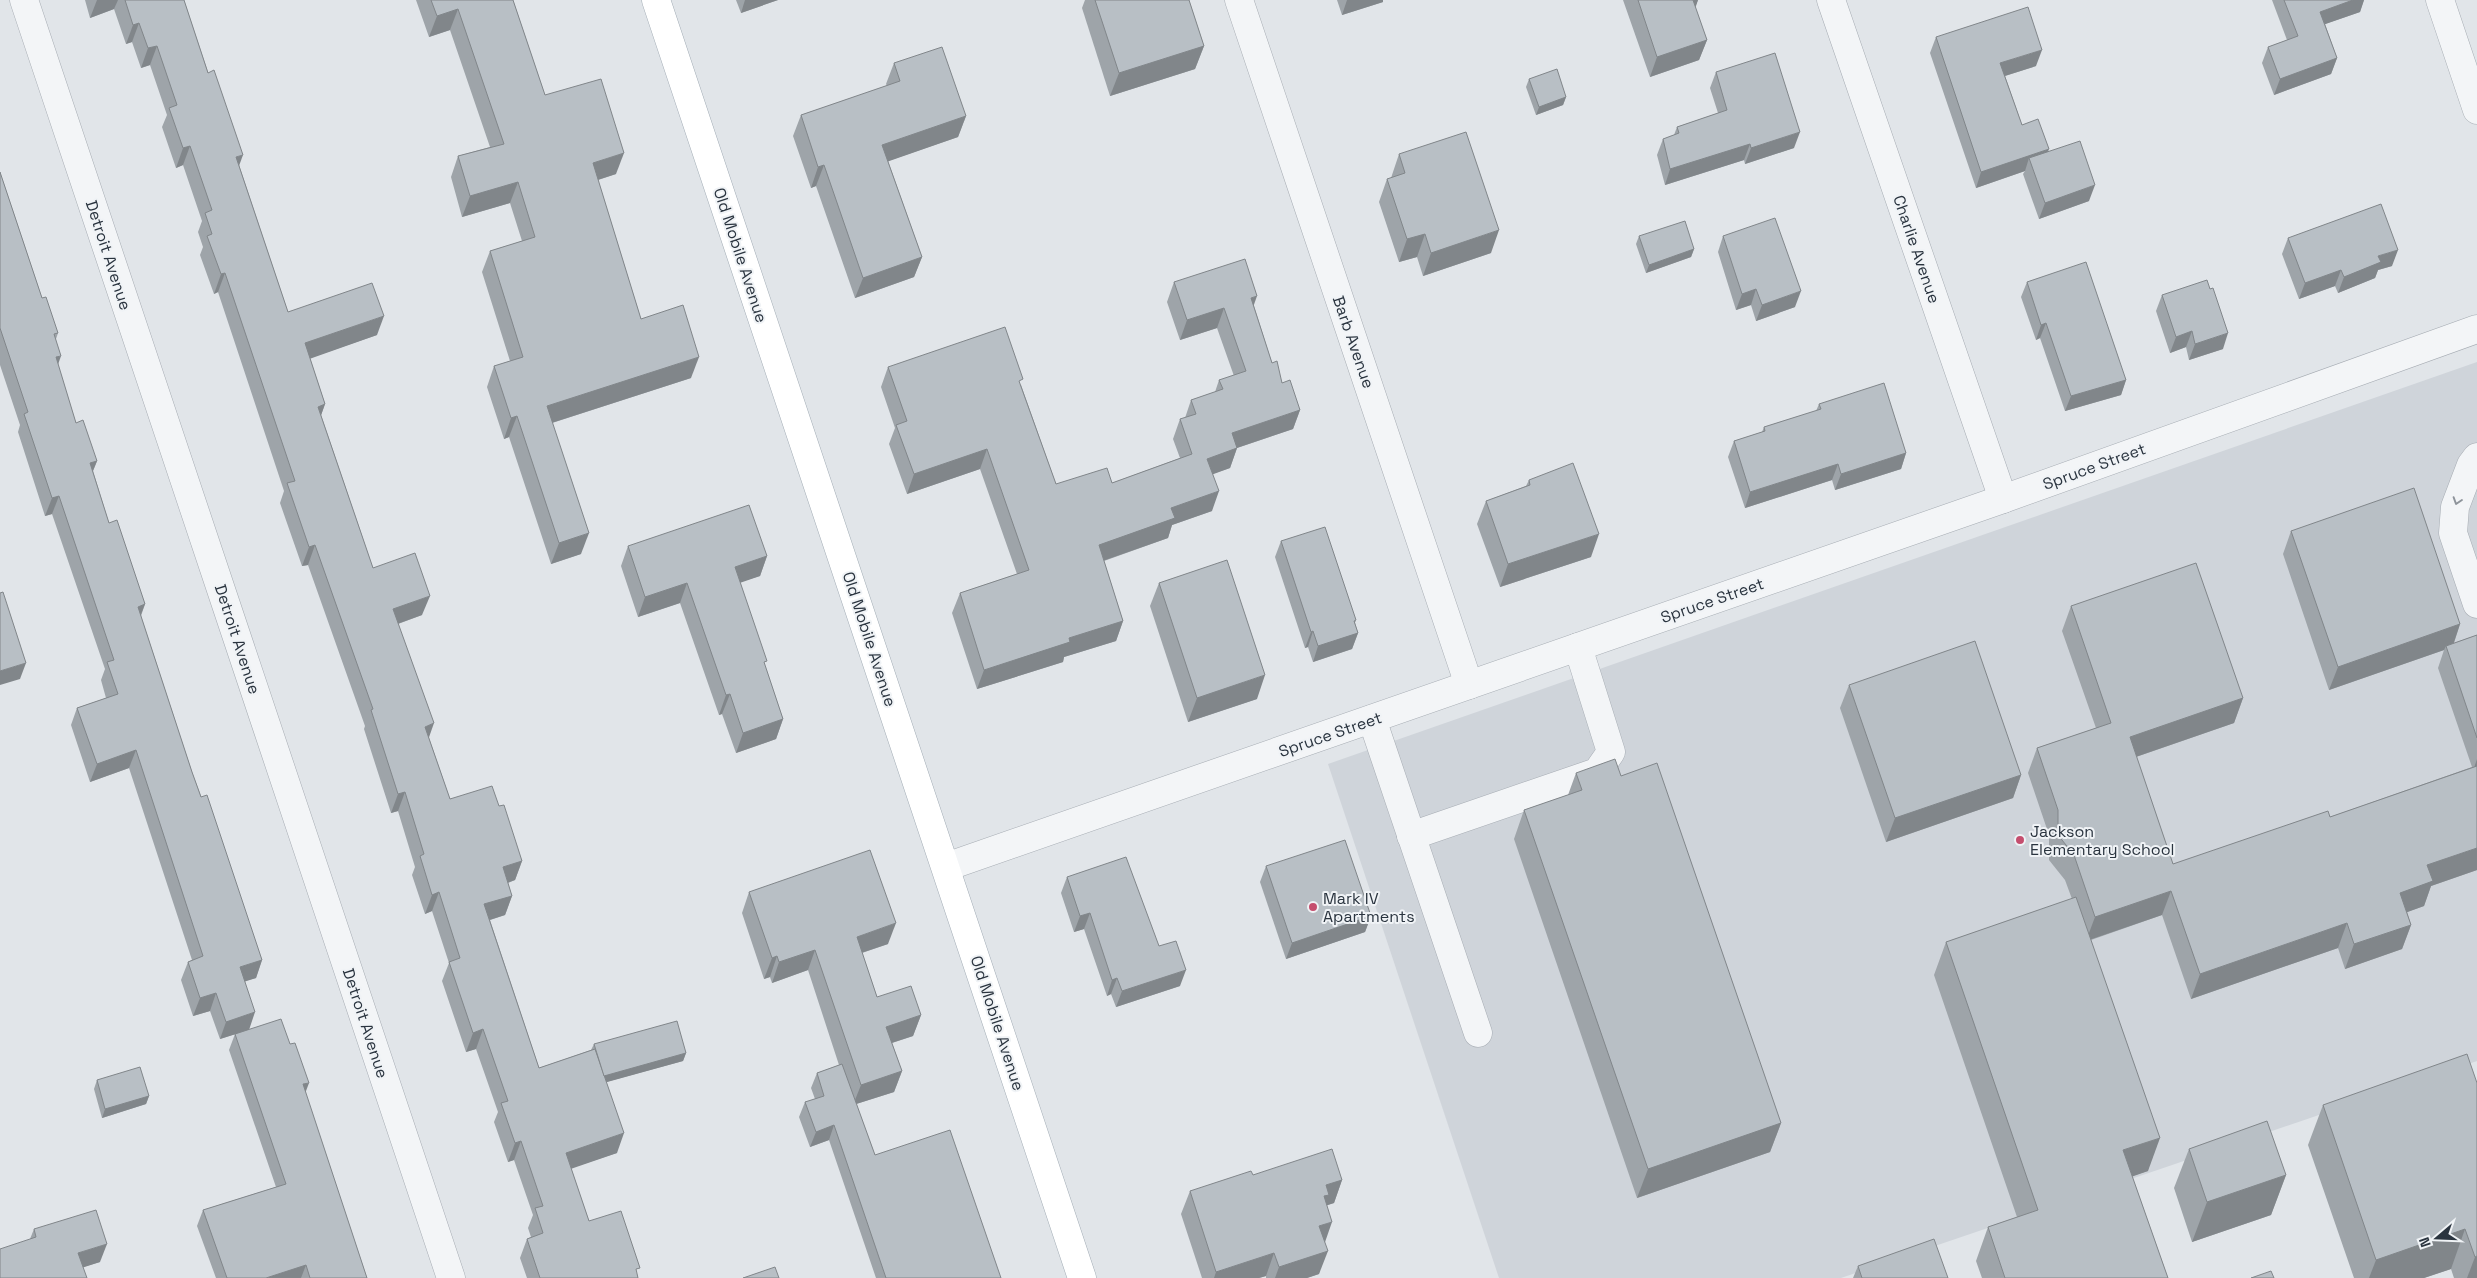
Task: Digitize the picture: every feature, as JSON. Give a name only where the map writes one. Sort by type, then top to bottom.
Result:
[{"type":"main road","name":"Old Mobile Avenue","points":[[656,0],[1082,1278]]},
{"type":"street","name":"Detroit Avenue","points":[[24,0],[451,1278]]},
{"type":"street","name":"Barb Avenue","points":[[1239,0],[1469,685]]},
{"type":"street","name":"Charlie Avenue","points":[[1832,0],[2003,499]]},
{"type":"street","points":[[2440,0],[2477,110]]},
{"type":"street","name":"Spruce Street","points":[[946,867],[2003,499],[2477,329]]},
{"type":"street","points":[[2477,457],[2470,465],[2455,507],[2453,533],[2477,604]]},
{"type":"street","points":[[1411,836],[1597,772],[1611,752],[1578,647]]},
{"type":"street","points":[[1372,719],[1478,1032]]},
{"type":"shaded area","points":[[2477,362],[2477,1061],[1841,1278],[1499,1278],[1328,764]]},
{"type":"building","points":[[125,0],[184,0],[208,73],[214,70],[243,155],[236,157],[288,312],[372,283],[384,316],[305,343],[325,404],[318,407],[373,568],[415,553],[430,596],[393,609],[434,723],[425,727],[450,799],[492,786],[499,806],[504,805],[522,861],[503,867],[512,896],[484,904],[539,1068],[595,1049],[624,1133],[566,1153],[589,1221],[621,1211],[640,1268],[636,1269],[638,1278],[540,1278],[527,1239],[543,1233],[535,1208],[543,1206],[521,1141],[515,1143],[501,1103],[508,1101],[483,1029],[473,1033],[449,962],[460,958],[439,892],[432,895],[420,856],[424,854],[405,792],[398,794],[371,710],[373,709],[315,545],[309,547],[287,483],[295,481],[225,273],[221,274],[207,236],[212,234],[205,213],[212,210],[190,146],[183,148],[169,108],[177,105],[157,46],[148,48],[139,23],[133,25]]},
{"type":"building","points":[[431,0],[513,0],[545,95],[601,79],[624,153],[593,163],[641,319],[683,305],[699,357],[547,406],[589,533],[559,543],[517,416],[511,418],[494,366],[523,357],[490,251],[535,237],[518,182],[470,196],[458,156],[504,144],[458,9],[437,16]]},
{"type":"building","points":[[1095,0],[1189,0],[1204,46],[1119,73]]},
{"type":"building","points":[[1638,0],[1693,0],[1707,40],[1657,57]]},
{"type":"building","points":[[2284,0],[2353,0],[2320,12],[2337,58],[2280,79],[2268,47],[2298,36]]},
{"type":"building","points":[[2028,7],[2042,50],[2000,63],[2022,125],[2038,119],[2049,149],[1981,172],[1936,37]]},
{"type":"building","points":[[942,47],[966,116],[882,145],[922,257],[863,278],[824,165],[818,167],[801,115],[900,81],[894,63]]},
{"type":"building","points":[[1775,53],[1800,132],[1751,148],[1750,144],[1670,169],[1663,139],[1679,133],[1677,127],[1727,110],[1716,72]]},
{"type":"building","points":[[1557,69],[1566,97],[1539,107],[1529,79]]},
{"type":"building","points":[[1466,132],[1499,230],[1431,253],[1425,234],[1407,239],[1387,179],[1405,173],[1399,154]]},
{"type":"building","points":[[2080,141],[2095,185],[2045,203],[2029,158]]},
{"type":"building","points":[[0,172],[42,298],[46,297],[58,333],[54,334],[61,356],[56,357],[76,423],[83,420],[97,461],[90,463],[109,523],[117,520],[145,604],[138,607],[192,772],[201,797],[207,795],[262,960],[240,967],[255,1012],[226,1022],[216,993],[200,998],[188,962],[203,956],[136,750],[97,764],[77,708],[118,694],[107,662],[114,660],[59,496],[52,498],[24,414],[28,412],[0,328]]},
{"type":"building","points":[[2381,204],[2398,250],[2378,256],[2381,262],[2344,277],[2341,270],[2305,283],[2288,238]]},
{"type":"building","points":[[1775,218],[1801,291],[1762,305],[1756,289],[1742,294],[1723,236]]},
{"type":"building","points":[[1685,221],[1694,249],[1649,265],[1639,236]]},
{"type":"building","points":[[1245,259],[1257,296],[1251,298],[1272,363],[1277,361],[1282,383],[1290,380],[1300,410],[1232,433],[1237,448],[1207,459],[1219,491],[1171,508],[1175,518],[1099,545],[1123,621],[1069,638],[1070,642],[984,670],[960,593],[1029,570],[987,449],[914,474],[896,425],[907,421],[888,367],[1005,327],[1023,379],[1019,381],[1056,484],[1107,468],[1112,483],[1192,454],[1180,419],[1196,414],[1191,400],[1223,389],[1219,380],[1246,371],[1224,308],[1187,320],[1174,282]]},
{"type":"building","points":[[2086,262],[2126,380],[2071,396],[2046,323],[2041,325],[2027,282]]},
{"type":"building","points":[[2207,280],[2210,289],[2213,288],[2228,333],[2195,344],[2192,331],[2176,337],[2162,295]]},
{"type":"building","points":[[1884,383],[1906,453],[1841,474],[1838,464],[1750,492],[1734,441],[1765,431],[1764,427],[1821,409],[1819,404]]},
{"type":"building","points":[[1573,463],[1599,534],[1508,564],[1486,501],[1530,485],[1529,480]]},
{"type":"building","points":[[2414,488],[2460,624],[2338,667],[2291,531]]},
{"type":"building","points":[[749,505],[767,556],[735,567],[767,661],[764,662],[783,719],[743,733],[730,694],[726,695],[687,583],[645,597],[628,546]]},
{"type":"building","points":[[1325,527],[1356,620],[1354,621],[1358,633],[1318,646],[1313,631],[1311,632],[1281,541]]},
{"type":"building","points":[[1227,560],[1265,675],[1197,698],[1159,583]]},
{"type":"building","points":[[2196,563],[2243,698],[2130,737],[2173,864],[2328,811],[2330,817],[2477,766],[2477,848],[2427,865],[2433,881],[2400,893],[2411,925],[2354,944],[2347,923],[2200,974],[2171,891],[2095,917],[2074,855],[2058,835],[2058,810],[2037,748],[2111,723],[2071,606]]},
{"type":"building","points":[[3,592],[26,663],[0,671],[0,593]]},
{"type":"building","points":[[2477,635],[2477,738],[2446,646]]},
{"type":"building","points":[[1975,641],[2021,775],[1895,818],[1849,685]]},
{"type":"building","points":[[1615,759],[1621,776],[1657,763],[1781,1123],[1648,1169],[1524,810],[1582,790],[1576,773]]},
{"type":"building","name":"Mark IV Apartments","points":[[1345,840],[1371,916],[1292,943],[1266,866]]},
{"type":"building","points":[[870,850],[896,923],[857,937],[877,997],[911,986],[921,1015],[886,1027],[902,1071],[861,1085],[815,950],[779,962],[777,956],[772,958],[749,892]]},
{"type":"building","points":[[1126,857],[1159,946],[1176,941],[1186,970],[1122,991],[1117,978],[1112,980],[1090,913],[1080,916],[1067,877]]},
{"type":"building","points":[[2076,897],[2160,1138],[2123,1150],[2168,1278],[2005,1278],[1988,1227],[2038,1210],[1946,942]]},
{"type":"building","points":[[281,1019],[290,1044],[295,1043],[309,1083],[303,1084],[367,1278],[310,1278],[306,1265],[266,1278],[227,1278],[203,1210],[286,1184],[235,1034]]},
{"type":"building","points":[[677,1021],[686,1053],[604,1076],[594,1044]]},
{"type":"building","points":[[2467,1054],[2477,1083],[2477,1256],[2475,1257],[2465,1229],[2376,1260],[2323,1105]]},
{"type":"building","points":[[842,1064],[875,1155],[950,1130],[1001,1278],[886,1278],[834,1125],[816,1132],[805,1102],[824,1096],[817,1073]]},
{"type":"building","points":[[140,1067],[149,1096],[105,1109],[97,1080]]},
{"type":"building","points":[[2267,1121],[2286,1175],[2207,1202],[2189,1149]]},
{"type":"building","points":[[1332,1149],[1342,1180],[1326,1185],[1329,1195],[1324,1196],[1332,1222],[1319,1226],[1328,1251],[1279,1267],[1274,1253],[1216,1272],[1190,1191],[1251,1171],[1253,1175]]},
{"type":"building","points":[[96,1210],[107,1244],[78,1253],[87,1278],[0,1278],[0,1249],[36,1237],[34,1229]]},
{"type":"building","points":[[1934,1239],[1948,1278],[1862,1278],[1858,1266]]},
{"type":"building","points":[[775,1267],[779,1278],[743,1278]]},
{"type":"building","points":[[2271,1271],[2274,1278],[2251,1278]]},
{"type":"place","name":"Jackson Elementary School","points":[[2020,840]]},
{"type":"place","name":"Mark IV Apartments","points":[[1313,907]]}]
